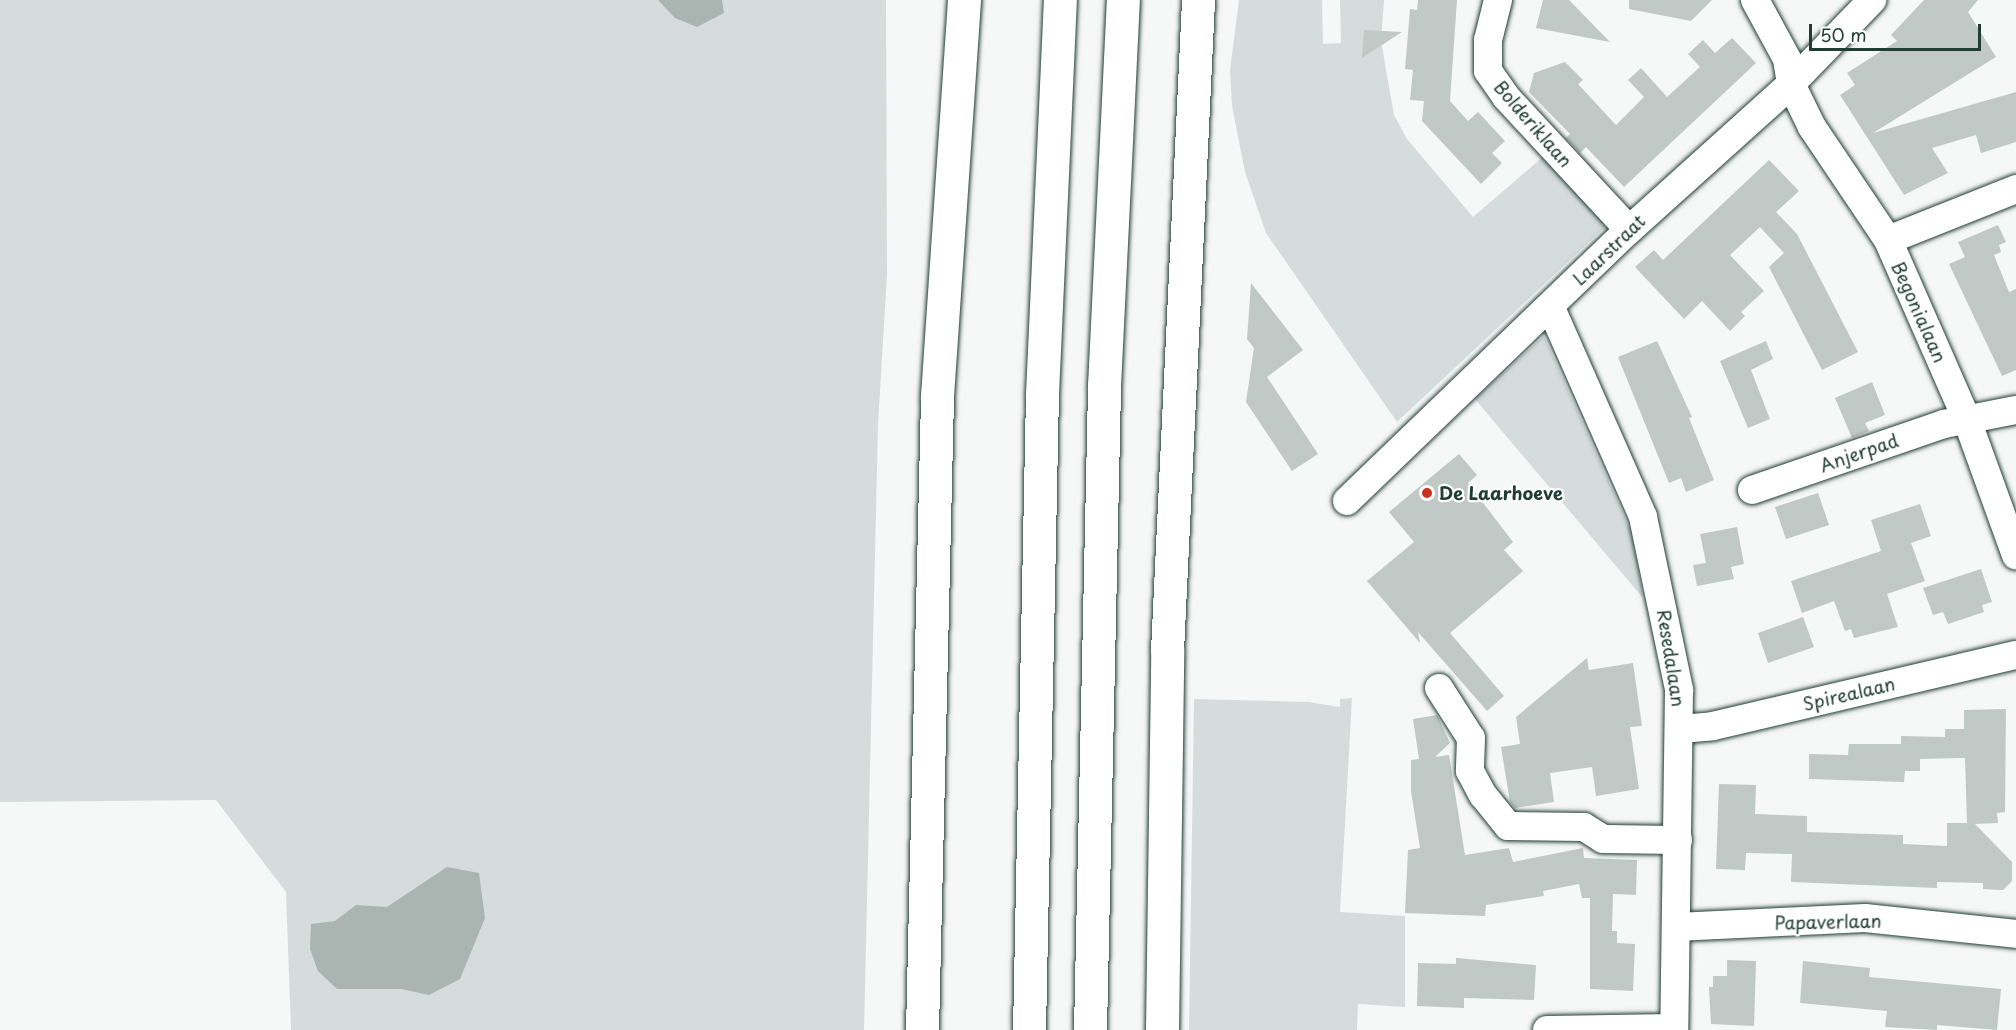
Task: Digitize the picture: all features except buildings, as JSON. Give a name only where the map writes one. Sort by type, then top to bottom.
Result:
[{"type":"highway","points":[[922,1030],[937,396],[964,0]]},
{"type":"highway","points":[[1029,1030],[1042,394],[1060,0]]},
{"type":"highway","points":[[1090,1030],[1104,386],[1123,0]]},
{"type":"highway","points":[[1162,1030],[1167,651],[1198,0]]},
{"type":"street","name":"Bolderiklaan","points":[[1498,0],[1488,40],[1488,71],[1506,97],[1629,230]]},
{"type":"street","name":"Begonialaan","points":[[1755,0],[1787,59],[1791,84],[1812,127],[1888,240],[1967,420],[2016,555]]},
{"type":"street","name":"Laarstraat","points":[[1347,501],[1551,308],[1629,230],[1791,84],[1872,0]]},
{"type":"street","points":[[1888,240],[2016,189]]},
{"type":"street","name":"Resedalaan","points":[[1551,308],[1643,517],[1679,690],[1674,1029]]},
{"type":"street","name":"Anjerpad","points":[[1752,490],[1967,420],[2016,410]]},
{"type":"street","name":"Spirealaan","points":[[1680,729],[1713,726],[2016,655]]},
{"type":"street","points":[[1439,688],[1471,738],[1470,771],[1483,795],[1508,825],[1584,827],[1603,839],[1678,840]]},
{"type":"street","name":"Papaverlaan","points":[[1676,927],[1865,918],[2016,934]]},
{"type":"street","points":[[1547,1030],[1674,1029]]},
{"type":"shaded area","points":[[0,0],[886,0],[887,275],[878,424],[864,1030],[291,1030],[286,892],[216,800],[0,802]]},
{"type":"shaded area","points":[[658,0],[722,0],[724,13],[697,27],[675,18]]},
{"type":"shaded area","points":[[1239,0],[1322,0],[1323,44],[1341,43],[1340,0],[1384,0],[1381,41],[1394,115],[1407,139],[1473,217],[1544,156],[1605,222],[1604,228],[1397,422],[1266,233],[1245,172],[1232,106],[1230,70]]},
{"type":"shaded area","points":[[1544,336],[1632,534],[1643,598],[1475,399]]},
{"type":"shaded area","points":[[1352,698],[1340,912],[1405,916],[1405,1007],[1358,1004],[1357,1030],[1189,1030],[1194,699],[1308,702],[1340,707],[1340,699]]},
{"type":"shaded area","points":[[447,867],[479,873],[485,918],[460,979],[429,995],[401,989],[337,989],[318,971],[310,949],[311,924],[335,921],[356,905],[387,907]]},
{"type":"place","name":"De Laarhoeve","points":[[1427,493]]}]
